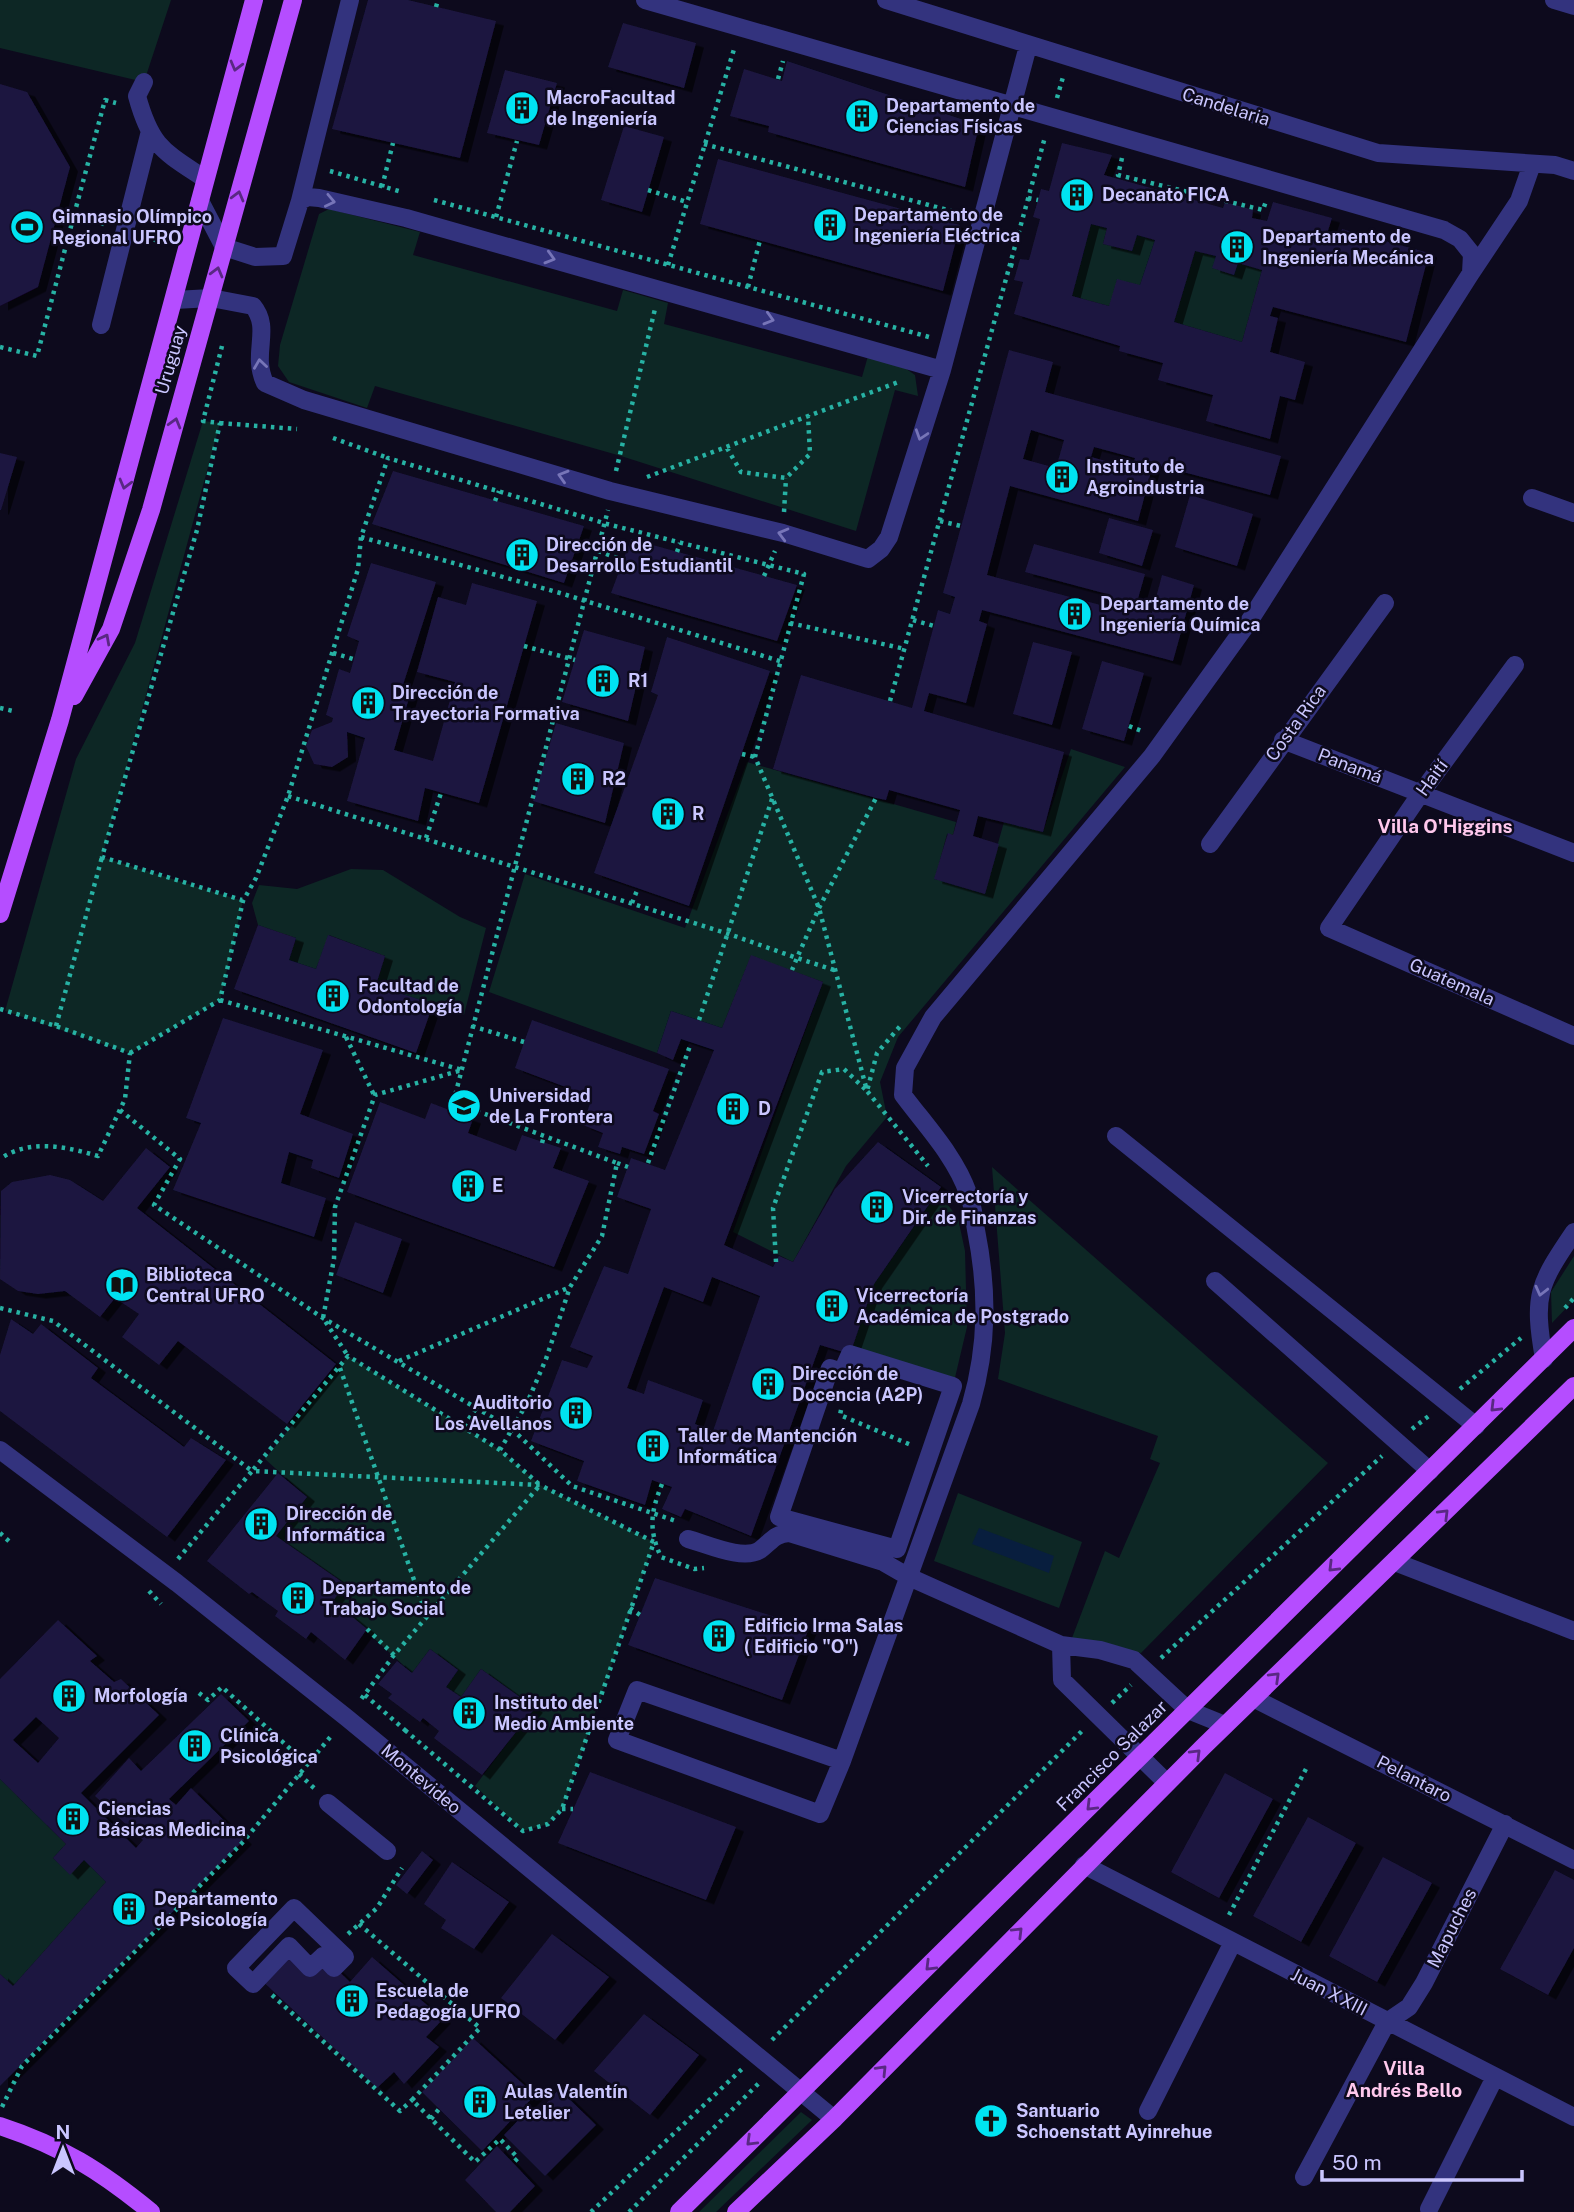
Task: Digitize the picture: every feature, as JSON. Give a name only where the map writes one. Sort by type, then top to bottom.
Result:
[{"type":"main road","name":"Uruguay","points":[[0,914],[60,720],[254,0]]},
{"type":"main road","name":"Uruguay","points":[[60,720],[111,629],[151,510],[293,0]]},
{"type":"main road","name":"Francisco Salazar","points":[[679,2212],[1574,1328]]},
{"type":"main road","points":[[736,2212],[834,2119],[1225,1725],[1574,1386]]},
{"type":"main road","points":[[0,2126],[70,2154],[111,2179],[150,2212]]},
{"type":"street","points":[[200,201],[224,247],[255,257],[283,256],[300,201],[350,0]]},
{"type":"street","points":[[645,0],[1444,230],[1460,239],[1472,254],[1471,273]]},
{"type":"street","name":"Candelaria","points":[[886,0],[1378,153],[1532,164],[1574,171]]},
{"type":"street","points":[[1554,0],[1574,6]]},
{"type":"street","points":[[175,300],[211,298],[253,306],[260,314],[263,324],[257,359],[265,383],[304,400],[611,491],[783,533],[868,559],[881,549],[889,537],[940,378],[1028,46]]},
{"type":"street","points":[[144,82],[137,96],[149,135],[172,157],[205,179]]},
{"type":"street","points":[[101,325],[149,135]]},
{"type":"street","points":[[842,1761],[637,1690],[617,1740],[820,1814],[842,1761],[971,1404],[981,1368],[987,1324],[980,1247],[969,1193],[948,1154],[902,1096],[905,1068],[933,1017],[1152,756],[1234,641],[1520,201],[1532,164]]},
{"type":"street","points":[[300,201],[309,197],[319,198],[406,218],[940,378]]},
{"type":"street","points":[[1532,498],[1574,513]]},
{"type":"street","name":"Costa Rica","points":[[1210,845],[1384,603]]},
{"type":"street","name":"Haití","points":[[1329,928],[1421,793],[1515,665]]},
{"type":"street","name":"Panamá","points":[[1283,740],[1574,853]]},
{"type":"street","name":"Guatemala","points":[[1329,928],[1574,1036]]},
{"type":"street","points":[[1116,1136],[1475,1426]]},
{"type":"street","points":[[1544,1359],[1537,1309],[1539,1294],[1544,1278],[1574,1232]]},
{"type":"street","points":[[1215,1282],[1430,1471]]},
{"type":"street","points":[[850,1354],[953,1386],[931,1453],[897,1549],[779,1517],[830,1368],[842,1373],[850,1354]]},
{"type":"street","name":"Montevideo","points":[[0,1450],[177,1583],[393,1756],[800,2094],[834,2119]]},
{"type":"street","points":[[688,1532],[745,1554],[759,1551],[778,1534],[789,1533],[884,1562],[909,1577],[1061,1645],[1100,1650],[1134,1660],[1188,1710],[1225,1725]]},
{"type":"street","points":[[1395,1562],[1574,1630]]},
{"type":"street","points":[[1061,1645],[1062,1680],[1167,1783]]},
{"type":"street","name":"Pelantaro","points":[[1253,1698],[1441,1801],[1505,1825],[1574,1860]]},
{"type":"street","points":[[328,1803],[387,1852]]},
{"type":"street","name":"Mapuches","points":[[1387,2022],[1409,2007],[1424,1983],[1505,1825]]},
{"type":"street","name":"Juan XXIII","points":[[1084,1865],[1574,2117]]},
{"type":"street","points":[[294,1908],[345,1956],[334,1968],[323,1956],[310,1968],[289,1946],[256,1980],[253,1983],[236,1968],[294,1908]]},
{"type":"street","points":[[1148,2111],[1233,1942]]},
{"type":"street","points":[[1304,2177],[1387,2022]]},
{"type":"street","points":[[1429,2209],[1494,2077]]},
{"type":"path","points":[[436,7],[438,0]]},
{"type":"path","points":[[723,42],[743,48]]},
{"type":"path","points":[[668,265],[735,46]]},
{"type":"path","points":[[772,57],[785,60],[778,79]]},
{"type":"path","points":[[1055,103],[1069,59]]},
{"type":"path","points":[[0,347],[37,356],[105,100],[141,109]]},
{"type":"path","points":[[890,701],[1048,126]]},
{"type":"path","points":[[1046,135],[1059,139]]},
{"type":"path","points":[[496,217],[517,141]]},
{"type":"path","points":[[382,187],[393,143]]},
{"type":"path","points":[[704,144],[966,215],[963,227]]},
{"type":"path","points":[[1110,152],[1123,156],[1118,175],[1263,211],[1269,194]]},
{"type":"path","points":[[309,164],[407,193]]},
{"type":"path","points":[[648,190],[687,202]]},
{"type":"path","points":[[1028,198],[1038,200]]},
{"type":"path","points":[[432,200],[933,339],[936,326]]},
{"type":"path","points":[[74,215],[187,249]]},
{"type":"path","points":[[748,287],[760,240]]},
{"type":"path","points":[[1010,265],[1018,267]]},
{"type":"path","points":[[451,1111],[545,755],[568,657],[607,524],[611,491],[658,298]]},
{"type":"path","points":[[223,341],[203,421],[297,429]]},
{"type":"path","points":[[611,491],[905,380],[940,378]]},
{"type":"path","points":[[783,533],[786,478],[810,454],[808,415]]},
{"type":"path","points":[[55,1026],[197,530],[220,423]]},
{"type":"path","points":[[333,438],[388,458],[607,524],[804,574],[790,623],[783,662],[755,757],[774,796],[819,908],[867,1091]]},
{"type":"path","points":[[727,448],[741,472],[786,478]]},
{"type":"path","points":[[130,1054],[220,1000],[243,901],[256,878],[288,796],[358,569],[361,537],[388,458]]},
{"type":"path","points":[[495,501],[499,491]]},
{"type":"path","points":[[940,521],[961,526]]},
{"type":"path","points":[[361,537],[783,662]]},
{"type":"path","points":[[677,552],[680,543]]},
{"type":"path","points":[[598,551],[623,560]]},
{"type":"path","points":[[764,576],[768,565]]},
{"type":"path","points":[[913,620],[934,626]]},
{"type":"path","points":[[790,623],[905,649]]},
{"type":"path","points":[[524,646],[575,660]]},
{"type":"path","points":[[333,653],[354,659]]},
{"type":"path","points":[[0,708],[13,711]]},
{"type":"path","points":[[1129,726],[1145,732]]},
{"type":"path","points":[[742,754],[755,757]]},
{"type":"path","points":[[426,838],[441,793]]},
{"type":"path","points":[[288,796],[514,865],[834,970]]},
{"type":"path","points":[[699,1020],[774,796]]},
{"type":"path","points":[[792,970],[819,908],[876,798]]},
{"type":"path","points":[[102,857],[243,901]]},
{"type":"path","points":[[632,903],[638,888]]},
{"type":"path","points":[[220,1000],[462,1070]]},
{"type":"path","points":[[0,1009],[130,1054]]},
{"type":"path","points":[[472,1026],[524,1042]]},
{"type":"path","points":[[345,1036],[374,1095],[335,1207],[334,1259],[323,1318],[348,1356],[500,1450],[540,1485],[654,1542]]},
{"type":"path","points":[[648,1163],[691,1043]]},
{"type":"path","points":[[0,1159],[24,1149],[63,1146],[98,1156],[125,1099],[130,1054]]},
{"type":"path","points":[[776,1262],[773,1208],[822,1072],[844,1069],[867,1091],[920,1160],[935,1171]]},
{"type":"path","points":[[374,1095],[462,1070]]},
{"type":"path","points":[[453,1102],[628,1167]]},
{"type":"path","points":[[120,1110],[180,1159],[155,1205],[323,1318],[512,1429],[572,1486],[650,1514],[688,1532]]},
{"type":"path","points":[[542,1143],[544,1136]]},
{"type":"path","points":[[500,1450],[527,1403],[546,1359],[570,1287],[601,1236],[617,1163]]},
{"type":"path","points":[[398,1361],[570,1287]]},
{"type":"path","points":[[0,1308],[53,1321],[252,1471],[379,1480],[540,1485]]},
{"type":"path","points":[[175,1562],[348,1356]]},
{"type":"path","points":[[340,1367],[427,1617]]},
{"type":"path","points":[[843,1404],[840,1415],[931,1453]]},
{"type":"path","points":[[464,1426],[477,1407]]},
{"type":"path","points":[[662,1484],[650,1514],[654,1542],[661,1557],[694,1569],[715,1568]]},
{"type":"path","points":[[358,1704],[394,1655],[540,1485]]},
{"type":"path","points":[[0,1533],[11,1543]]},
{"type":"path","points":[[365,1695],[523,1831],[548,1824],[562,1809],[629,1608],[654,1542]]},
{"type":"path","points":[[629,1608],[640,1615]]},
{"type":"path","points":[[367,1629],[394,1655]]},
{"type":"path","points":[[199,1693],[208,1700],[222,1687],[307,1764]]},
{"type":"path","points":[[393,1756],[406,1731]]},
{"type":"path","points":[[0,2111],[22,2066],[242,1843],[332,1735]]},
{"type":"path","points":[[1226,1920],[1307,1767]]},
{"type":"path","points":[[562,1809],[573,1810]]},
{"type":"path","points":[[334,1946],[377,1908],[404,1864]]},
{"type":"path","points":[[256,1980],[400,2111],[480,2028],[359,1924]]},
{"type":"path","points":[[591,2212],[755,2056]]},
{"type":"path","points":[[629,2212],[772,2070]]},
{"type":"path","points":[[412,2100],[475,2162],[500,2139],[518,2158]]},
{"type":"path","points":[[430,2119],[439,2109]]},
{"type":"path","points":[[513,2163],[522,2153]]},
{"type":"green space","points":[[0,0],[171,0],[144,82],[0,48]]},
{"type":"green space","points":[[329,209],[420,232],[413,255],[617,311],[623,290],[668,303],[664,324],[862,377],[868,356],[905,368],[915,375],[918,396],[895,390],[856,531],[621,456],[375,386],[367,408],[289,382],[278,366],[280,345],[319,214]]},
{"type":"green space","points":[[1091,224],[1107,228],[1103,244],[1131,251],[1137,235],[1155,240],[1140,285],[1109,306],[1072,296]]},
{"type":"green space","points":[[1195,251],[1216,256],[1213,268],[1234,274],[1238,263],[1262,270],[1242,342],[1174,322]]},
{"type":"green space","points":[[203,421],[220,423],[102,857],[243,901],[220,1000],[130,1053],[5,1011],[76,759],[135,643]]},
{"type":"green space","points":[[1071,749],[1125,767],[898,1037],[880,1082],[887,1117],[846,1166],[793,1262],[733,1232],[823,982],[751,956],[722,1028],[671,1011],[657,1053],[489,992],[525,874],[685,928],[747,762],[956,822],[953,835],[947,834],[935,879],[984,893],[1004,822],[1043,832]]},
{"type":"green space","points":[[351,869],[383,870],[460,917],[486,928],[464,1015],[376,985],[385,956],[329,935],[316,969],[289,960],[296,938],[258,925],[252,903],[259,885],[297,889]]},
{"type":"green space","points":[[992,1167],[1328,1463],[1141,1653],[1072,1638],[1105,1551],[1119,1558],[1160,1463],[1150,1459],[1158,1436],[998,1379],[1005,1333]]},
{"type":"green space","points":[[938,1192],[958,1218],[965,1251],[967,1327],[953,1386],[850,1354],[874,1284]]},
{"type":"green space","points":[[1574,1256],[1574,1300],[1552,1323],[1551,1292]]},
{"type":"green space","points":[[348,1356],[500,1450],[540,1485],[654,1542],[562,1809],[548,1824],[523,1831],[475,1786],[534,1708],[481,1669],[461,1697],[446,1687],[458,1670],[430,1649],[412,1673],[333,1601],[344,1583],[276,1536],[307,1497],[265,1459]]},
{"type":"green space","points":[[958,1493],[1082,1542],[1059,1608],[934,1561]]},
{"type":"green space","points":[[0,1779],[66,1844],[53,1858],[70,1874],[84,1860],[106,1882],[13,1986],[0,1974]]},
{"type":"green space","points":[[801,2112],[812,2120],[716,2212],[699,2212]]},
{"type":"water","points":[[979,1528],[1054,1556],[1049,1573],[972,1544]]},
{"type":"building","points":[[368,0],[408,0],[496,21],[460,158],[332,129]]},
{"type":"building","points":[[623,23],[696,43],[684,88],[608,67]]},
{"type":"building","name":"Departamento de Ciencias Físicas","points":[[787,61],[979,125],[965,187],[768,132],[769,126],[730,116],[744,69],[782,81]]},
{"type":"building","name":"MacroFacultad de Ingeniería","points":[[505,70],[557,83],[539,145],[487,133]]},
{"type":"building","name":"Gimnasio Olímpico Regional UFRO","points":[[0,84],[27,92],[70,167],[38,287],[0,306]]},
{"type":"building","points":[[624,126],[664,137],[642,212],[601,200]]},
{"type":"building","points":[[1062,143],[1112,155],[1104,175],[1223,208],[1225,202],[1253,210],[1252,218],[1267,221],[1273,202],[1332,218],[1325,240],[1337,244],[1342,229],[1429,253],[1406,342],[1273,307],[1270,316],[1278,318],[1270,352],[1305,362],[1295,400],[1280,396],[1270,439],[1206,421],[1213,395],[1158,380],[1163,363],[1119,351],[1120,346],[1014,314],[1023,282],[1014,280],[1020,259],[1029,260],[1040,219],[1033,217],[1041,189],[1049,191]],"holes":[[[1091,224],[1107,228],[1103,244],[1132,251],[1137,235],[1155,240],[1140,285],[1117,279],[1109,306],[1072,296]],[[1195,251],[1216,256],[1212,268],[1234,275],[1238,263],[1262,270],[1242,342],[1174,322]]]},
{"type":"building","name":"Departamento de Ingeniería Eléctrica","points":[[718,159],[960,225],[943,291],[700,224]]},
{"type":"building","points":[[1009,350],[1053,362],[1045,392],[1281,456],[1270,495],[1153,464],[1138,521],[1010,486],[987,575],[1108,607],[1111,595],[1025,572],[1034,544],[1145,574],[1135,609],[1152,613],[1162,575],[1194,585],[1173,661],[982,610],[979,621],[987,624],[966,703],[929,693],[924,711],[1064,752],[1043,832],[978,816],[973,836],[999,844],[985,894],[934,879],[948,833],[953,835],[960,810],[889,790],[886,800],[876,798],[773,769],[801,675],[912,708],[938,610],[950,614],[955,597],[943,593]],"holes":[[[1031,430],[1064,440],[1056,468],[1023,459]],[[1094,447],[1135,458],[1132,468],[1091,457]]]},
{"type":"building","points":[[0,453],[17,457],[1,510],[0,510]]},
{"type":"building","name":"Dirección de Desarrollo Estudiantil","points":[[393,471],[584,526],[564,583],[372,524]]},
{"type":"building","points":[[1190,495],[1253,514],[1237,566],[1175,547]]},
{"type":"building","points":[[1109,518],[1153,530],[1142,566],[1099,553]]},
{"type":"building","points":[[631,539],[797,585],[777,641],[611,593]]},
{"type":"building","points":[[371,563],[436,582],[402,688],[411,691],[394,750],[433,761],[455,682],[417,672],[438,597],[466,605],[472,583],[537,601],[479,803],[425,788],[418,821],[347,801],[365,738],[347,732],[348,757],[332,767],[314,764],[306,746],[312,730],[332,722],[333,718],[326,715],[339,669],[350,673],[359,641],[347,636]]},
{"type":"building","name":"R1","points":[[584,630],[645,647],[628,721],[562,702]]},
{"type":"building","name":"R","points":[[667,637],[770,671],[689,906],[594,873],[658,695],[651,692]]},
{"type":"building","points":[[1033,642],[1072,652],[1052,725],[1013,714]]},
{"type":"building","points":[[1102,661],[1144,673],[1124,741],[1082,729]]},
{"type":"building","name":"R2","points":[[556,723],[624,743],[605,823],[533,801]]},
{"type":"building","name":"Facultad de Odontología","points":[[258,925],[296,938],[289,960],[316,969],[328,935],[385,956],[376,985],[433,1004],[416,1053],[234,989]]},
{"type":"building","points":[[751,955],[823,982],[724,1245],[773,1267],[779,1256],[793,1262],[835,1189],[878,1142],[941,1187],[874,1284],[850,1354],[820,1345],[751,1536],[685,1509],[681,1517],[662,1509],[672,1487],[652,1480],[645,1505],[577,1481],[584,1461],[531,1441],[562,1360],[587,1368],[593,1356],[570,1347],[604,1266],[628,1274],[651,1209],[617,1197],[631,1158],[665,1170],[714,1050],[681,1039],[673,1060],[657,1053],[671,1011],[722,1028]],"holes":[[[712,1277],[760,1296],[713,1431],[695,1424],[703,1400],[648,1380],[644,1394],[627,1388],[664,1287],[703,1302]]]},
{"type":"building","points":[[223,1018],[323,1050],[300,1114],[353,1134],[339,1178],[311,1168],[313,1160],[289,1152],[281,1183],[326,1198],[314,1237],[173,1190],[201,1123],[186,1118]]},
{"type":"building","points":[[532,1020],[669,1069],[653,1111],[659,1114],[644,1154],[622,1147],[620,1154],[598,1147],[603,1133],[583,1125],[592,1097],[515,1068]]},
{"type":"building","name":"E","points":[[380,1102],[425,1119],[431,1103],[473,1119],[468,1133],[516,1151],[522,1135],[561,1148],[553,1168],[589,1181],[554,1267],[347,1192]]},
{"type":"building","name":"Biblioteca Central UFRO","points":[[146,1148],[170,1167],[137,1208],[336,1364],[287,1424],[178,1341],[159,1365],[122,1337],[139,1314],[115,1298],[100,1317],[65,1291],[38,1294],[18,1291],[0,1279],[1,1191],[12,1182],[50,1175],[70,1180],[103,1201]]},
{"type":"building","points":[[355,1222],[402,1239],[383,1293],[336,1275]]},
{"type":"building","points":[[11,1319],[33,1334],[41,1324],[98,1368],[91,1378],[184,1447],[191,1438],[226,1460],[167,1537],[0,1411],[0,1355]]},
{"type":"building","name":"Departamento de Trabajo Social","points":[[278,1473],[307,1497],[276,1536],[345,1584],[333,1601],[367,1629],[345,1660],[311,1632],[306,1639],[275,1616],[278,1611],[252,1592],[249,1594],[207,1561]]},
{"type":"building","name":"Edificio Irma Salas ( Edificio \"O\")","points":[[655,1578],[809,1628],[782,1700],[628,1645]]},
{"type":"building","points":[[58,1620],[97,1656],[90,1661],[114,1682],[121,1679],[159,1715],[81,1793],[136,1848],[143,1840],[95,1796],[129,1758],[141,1771],[221,1694],[249,1721],[169,1799],[176,1805],[191,1788],[244,1840],[0,2086],[0,1974],[13,1986],[106,1882],[84,1860],[70,1875],[53,1858],[66,1844],[0,1779],[0,1679]],"holes":[[[36,1717],[59,1738],[38,1763],[13,1740]]]},
{"type":"building","name":"Instituto del Medio Ambiente","points":[[430,1649],[458,1670],[446,1687],[461,1697],[481,1669],[535,1708],[482,1775],[434,1738],[439,1731],[423,1718],[420,1722],[388,1698],[392,1694],[378,1684],[397,1661],[412,1673]]},
{"type":"building","points":[[590,1772],[736,1827],[706,1900],[558,1843]]},
{"type":"building","points":[[1225,1773],[1273,1799],[1219,1898],[1171,1872]]},
{"type":"building","points":[[1308,1817],[1356,1843],[1301,1942],[1253,1916]]},
{"type":"building","points":[[422,1851],[433,1860],[407,1894],[396,1885]]},
{"type":"building","points":[[1383,1857],[1432,1883],[1377,1982],[1329,1956]]},
{"type":"building","points":[[452,1862],[509,1902],[474,1949],[441,1928],[446,1920],[424,1904]]},
{"type":"building","points":[[1555,1870],[1574,1880],[1574,1948],[1548,1995],[1500,1969]]},
{"type":"building","points":[[552,1934],[609,1977],[555,2040],[501,1998]]},
{"type":"building","name":"Escuela de Pedagogía UFRO","points":[[289,1946],[316,1963],[323,1956],[350,1982],[372,1957],[443,2019],[426,2037],[439,2047],[404,2084],[394,2072],[377,2088],[258,1977]]},
{"type":"building","points":[[644,2014],[699,2055],[650,2115],[594,2071]]},
{"type":"building","name":"Aulas Valentín Letelier","points":[[473,2038],[535,2095],[482,2151],[422,2092]]},
{"type":"building","points":[[559,2089],[596,2125],[545,2176],[504,2135],[527,2111],[534,2117]]},
{"type":"building","points":[[497,2146],[535,2186],[510,2212],[496,2212],[465,2180]]},
{"type":"place","name":"MacroFacultad de Ingeniería","points":[[522,108]]},
{"type":"place","name":"Departamento de Ciencias Físicas","points":[[862,116]]},
{"type":"place","name":"Decanato FICA","points":[[1077,195]]},
{"type":"place","name":"Departamento de Ingeniería Eléctrica","points":[[830,225]]},
{"type":"place","name":"Gimnasio Olímpico Regional UFRO","points":[[27,227]]},
{"type":"place","name":"Departamento de Ingeniería Mecánica","points":[[1237,247]]},
{"type":"place","name":"Instituto de Agroindustria","points":[[1062,477]]},
{"type":"place","name":"Dirección de Desarrollo Estudiantil","points":[[522,555]]},
{"type":"place","name":"Departamento de Ingeniería Química","points":[[1075,614]]},
{"type":"place","name":"R1","points":[[603,681]]},
{"type":"place","name":"Dirección de Trayectoria Formativa","points":[[368,703]]},
{"type":"place","name":"R2","points":[[578,779]]},
{"type":"place","name":"R","points":[[668,814]]},
{"type":"place","name":"Facultad de Odontología","points":[[333,996]]},
{"type":"place","name":"Universidad de La Frontera","points":[[464,1106]]},
{"type":"place","name":"D","points":[[733,1109]]},
{"type":"place","name":"E","points":[[468,1186]]},
{"type":"place","name":"Vicerrectoría y Dir. de Finanzas","points":[[877,1207]]},
{"type":"place","name":"Biblioteca Central UFRO","points":[[122,1285]]},
{"type":"place","name":"Vicerrectoría Académica de Postgrado","points":[[832,1306]]},
{"type":"place","name":"Dirección de Docencia (A2P)","points":[[768,1384]]},
{"type":"place","name":"Auditorio Los Avellanos","points":[[576,1413]]},
{"type":"place","name":"Taller de Mantención Informática","points":[[653,1446]]},
{"type":"place","name":"Dirección de Informática","points":[[261,1524]]},
{"type":"place","name":"Departamento de Trabajo Social","points":[[298,1598]]},
{"type":"place","name":"Edificio Irma Salas ( Edificio \"O\")","points":[[719,1636]]},
{"type":"place","name":"Morfología","points":[[69,1696]]},
{"type":"place","name":"Instituto del Medio Ambiente","points":[[469,1713]]},
{"type":"place","name":"Clínica Psicológica","points":[[195,1746]]},
{"type":"place","name":"Ciencias Básicas Medicina","points":[[73,1819]]},
{"type":"place","name":"Departamento de Psicología","points":[[129,1909]]},
{"type":"place","name":"Escuela de Pedagogía UFRO","points":[[352,2001]]},
{"type":"place","name":"Aulas Valentín Letelier","points":[[480,2102]]},
{"type":"place","name":"Santuario Schoenstatt Ayinrehue","points":[[991,2121]]},
{"type":"district","name":"Villa O'Higgins","points":[[1445,826]]},
{"type":"district","name":"Villa Andrés Bello","points":[[1404,2079]]}]
